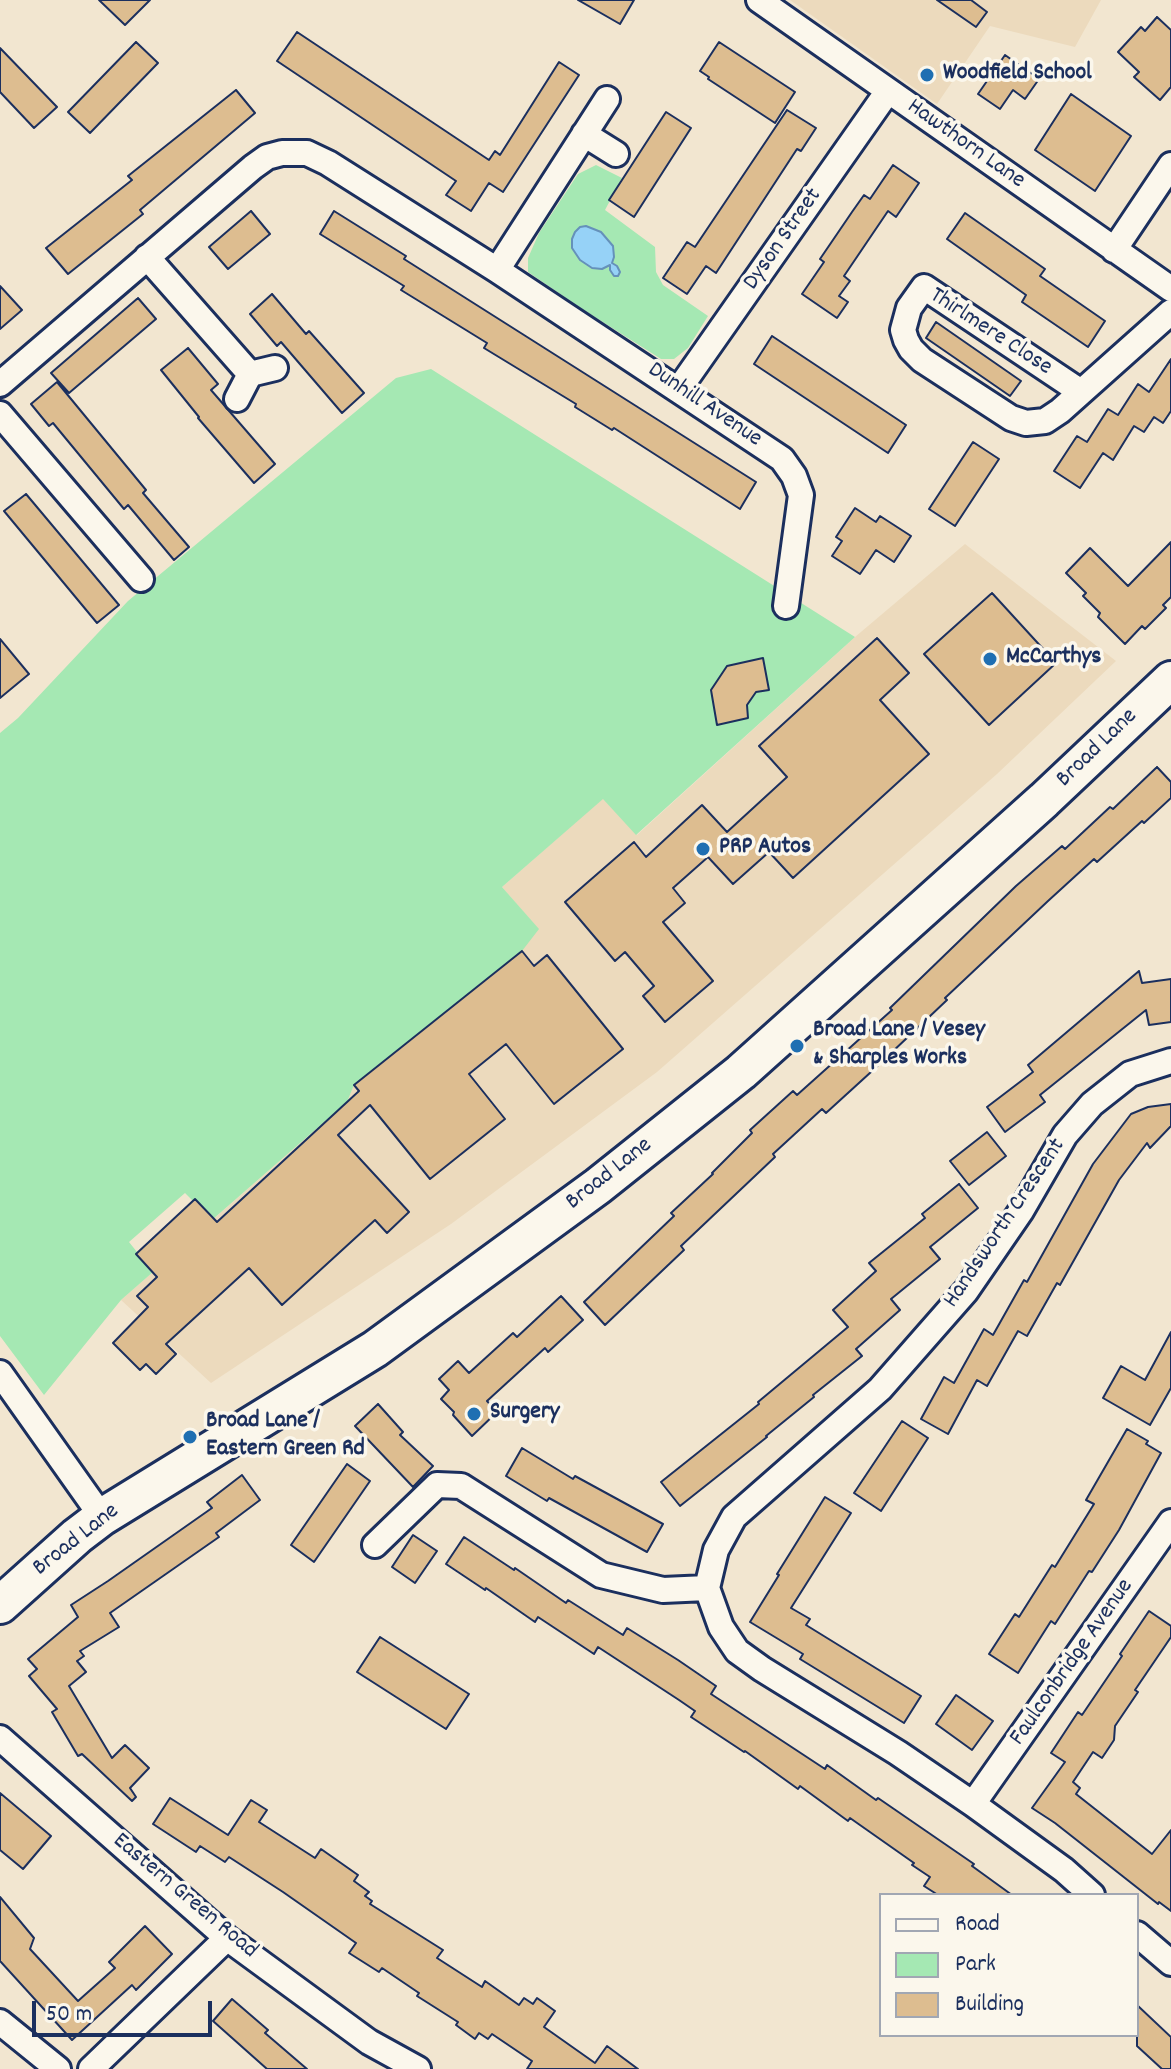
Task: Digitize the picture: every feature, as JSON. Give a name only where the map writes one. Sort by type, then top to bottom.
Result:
[{"type":"street","name":"Hawthorn Lane","points":[[759,0],[1171,289]]},
{"type":"street","name":"Dyson Street","points":[[679,389],[888,91]]},
{"type":"street","points":[[497,270],[607,99]]},
{"type":"street","points":[[584,134],[616,154]]},
{"type":"street","name":"Dunhill Avenue","points":[[0,384],[253,167],[267,157],[307,153],[328,163],[497,270],[782,459],[794,476],[801,495],[786,606]]},
{"type":"street","points":[[1114,250],[1171,165]]},
{"type":"street","points":[[147,257],[250,374]]},
{"type":"street","name":"Thirlmere Close","points":[[1081,392],[924,287],[909,308],[903,330],[911,349],[922,360],[1011,418],[1026,423],[1045,421],[1060,411],[1171,312]]},
{"type":"street","points":[[237,399],[250,374],[275,368]]},
{"type":"street","points":[[0,414],[141,579]]},
{"type":"street","name":"Broad Lane","points":[[0,1605],[65,1545],[102,1517],[375,1349],[598,1186],[741,1072],[1044,800],[1171,680]]},
{"type":"street","name":"Handsworth Crescent","points":[[707,1588],[716,1550],[734,1517],[880,1389],[966,1291],[1021,1211],[1074,1124],[1092,1104],[1130,1074],[1171,1061]]},
{"type":"street","points":[[0,1373],[102,1517]]},
{"type":"street","points":[[375,1545],[437,1485],[461,1486],[601,1575],[663,1590],[707,1588],[721,1627],[737,1651],[973,1804],[1064,1870],[1090,1893]]},
{"type":"street","name":"Faulconbridge Avenue","points":[[973,1804],[1171,1522]]},
{"type":"street","name":"Eastern Green Road","points":[[0,1738],[227,1938],[369,2042],[418,2069]]},
{"type":"street","points":[[1139,1936],[1171,1963]]},
{"type":"street","points":[[91,2069],[227,1938]]},
{"type":"street","points":[[0,2022],[58,2069]]},
{"type":"shaded area","name":"Woodfield School","points":[[790,0],[1101,0],[1075,47],[990,26],[937,104]]},
{"type":"shaded area","points":[[965,544],[1116,661],[997,774],[657,1072],[451,1224],[211,1383],[121,1300],[347,1102],[354,1085],[538,929],[502,887],[603,798],[637,835],[855,637]]},
{"type":"green space","points":[[596,165],[622,178],[605,210],[655,247],[656,272],[663,285],[708,316],[688,348],[674,359],[661,359],[528,272],[528,258],[539,233],[578,174]]},
{"type":"green space","points":[[431,369],[855,637],[636,835],[603,799],[502,887],[539,929],[522,951],[354,1085],[347,1102],[212,1220],[185,1193],[129,1242],[153,1272],[121,1300],[44,1395],[0,1336],[0,733],[18,718],[128,601],[396,378]]},
{"type":"water","points":[[586,226],[601,232],[613,246],[612,263],[620,272],[618,276],[614,276],[610,265],[602,269],[592,268],[580,260],[572,248],[575,232]]},
{"type":"building","points":[[99,0],[150,0],[125,25]]},
{"type":"building","points":[[578,0],[634,0],[620,24]]},
{"type":"building","points":[[937,0],[971,0],[987,12],[976,27]]},
{"type":"building","points":[[1157,17],[1171,30],[1171,87],[1160,100],[1134,77],[1139,72],[1118,52],[1141,27],[1145,31]]},
{"type":"building","points":[[297,32],[489,160],[495,151],[500,155],[559,62],[579,75],[503,192],[489,183],[471,211],[446,195],[456,181],[277,61]]},
{"type":"building","points":[[136,42],[158,63],[90,133],[68,112]]},
{"type":"building","points":[[719,42],[795,92],[775,123],[700,71]]},
{"type":"building","points":[[0,48],[57,107],[34,128],[0,92]]},
{"type":"building","points":[[1005,55],[1039,79],[1025,99],[1013,90],[1000,109],[978,94]]},
{"type":"building","points":[[236,90],[255,113],[140,210],[143,214],[68,274],[46,248],[132,180],[128,176]]},
{"type":"building","points":[[1071,94],[1131,136],[1095,191],[1035,150]]},
{"type":"building","points":[[787,110],[816,128],[801,151],[797,149],[716,273],[706,266],[687,294],[663,278],[687,242],[695,247]]},
{"type":"building","points":[[666,112],[691,128],[634,217],[609,200]]},
{"type":"building","points":[[893,165],[919,183],[896,217],[888,211],[844,276],[850,281],[839,296],[848,302],[837,318],[802,294],[824,262],[820,259],[852,212],[864,195],[870,199]]},
{"type":"building","points":[[251,211],[270,234],[228,269],[209,247]]},
{"type":"building","points":[[334,211],[406,256],[404,259],[756,482],[740,509],[484,348],[487,343],[401,290],[404,286],[320,234]]},
{"type":"building","points":[[965,213],[1045,269],[1040,276],[1105,321],[1088,347],[1022,302],[1026,295],[947,239]]},
{"type":"building","points":[[0,286],[22,310],[0,329]]},
{"type":"building","points":[[272,294],[364,393],[342,413],[281,342],[277,346],[250,314]]},
{"type":"building","points":[[138,298],[156,319],[69,393],[51,373]]},
{"type":"building","points":[[936,322],[1021,381],[1010,396],[926,338]]},
{"type":"building","points":[[772,336],[906,425],[888,453],[754,364]]},
{"type":"building","points":[[188,348],[218,384],[211,390],[275,464],[254,483],[161,370]]},
{"type":"building","points":[[1171,359],[1171,411],[1163,423],[1154,417],[1144,432],[1134,426],[1113,460],[1103,453],[1080,488],[1054,471],[1077,436],[1087,442],[1108,409],[1118,415],[1138,384],[1149,392]]},
{"type":"building","points":[[57,382],[189,547],[174,560],[128,505],[124,509],[53,423],[49,426],[31,404]]},
{"type":"building","points":[[973,442],[999,459],[955,526],[929,509]]},
{"type":"building","points":[[26,494],[119,605],[97,623],[4,511]]},
{"type":"building","points":[[855,508],[876,522],[880,516],[911,536],[894,562],[876,550],[860,574],[832,556],[842,541],[836,537]]},
{"type":"building","points":[[1171,542],[1171,597],[1163,605],[1166,608],[1125,644],[1098,617],[1100,613],[1083,596],[1086,593],[1066,573],[1090,548],[1128,586]]},
{"type":"building","name":"McCarthys","points":[[992,593],[1056,663],[989,725],[924,654]]},
{"type":"building","points":[[877,638],[909,673],[880,700],[929,754],[793,878],[769,852],[733,884],[708,857],[673,888],[685,903],[663,922],[713,981],[665,1022],[643,996],[654,986],[625,952],[615,961],[565,902],[634,842],[646,857],[702,805],[727,832],[787,777],[759,746]]},
{"type":"building","points":[[0,639],[29,674],[0,698]]},
{"type":"building","points":[[763,658],[769,690],[756,692],[747,705],[748,718],[717,725],[711,690],[727,666]]},
{"type":"building","points":[[1157,767],[1171,782],[1171,798],[1097,862],[1094,859],[871,1072],[826,1113],[822,1109],[773,1154],[775,1157],[681,1246],[684,1250],[605,1325],[584,1302],[674,1216],[671,1213],[713,1174],[752,1133],[750,1130],[793,1091],[797,1095],[892,1010],[890,1008],[1016,886],[1062,846],[1065,849],[1110,807],[1113,809]]},
{"type":"building","points":[[522,951],[534,966],[547,955],[623,1049],[554,1104],[506,1044],[469,1074],[505,1119],[430,1179],[370,1105],[338,1135],[409,1212],[387,1233],[375,1220],[282,1305],[249,1268],[166,1344],[176,1354],[156,1374],[146,1364],[140,1370],[113,1343],[148,1307],[137,1296],[157,1277],[136,1254],[195,1199],[217,1222],[359,1091],[354,1085]]},
{"type":"building","points":[[1139,971],[1142,983],[1171,979],[1171,1022],[1149,1025],[1146,1010],[1040,1095],[1045,1102],[1005,1132],[987,1107],[1033,1072],[1028,1065]]},
{"type":"building","points":[[1171,1104],[1171,1126],[1150,1148],[1147,1143],[1119,1180],[1060,1285],[1057,1283],[1027,1336],[1018,1331],[987,1386],[977,1380],[948,1434],[921,1419],[944,1377],[954,1383],[984,1329],[993,1335],[1024,1280],[1027,1282],[1093,1164],[1131,1114],[1148,1107]]},
{"type":"building","points":[[987,1132],[1006,1156],[969,1185],[950,1161]]},
{"type":"building","points":[[959,1184],[978,1208],[930,1247],[940,1259],[891,1299],[900,1310],[856,1349],[862,1356],[680,1506],[661,1482],[759,1404],[848,1327],[833,1310],[876,1271],[869,1263],[925,1218],[922,1214]]},
{"type":"building","points":[[561,1296],[583,1320],[548,1352],[545,1348],[487,1401],[497,1412],[472,1436],[441,1399],[449,1390],[439,1379],[458,1361],[469,1373],[513,1333],[517,1337]]},
{"type":"building","points":[[1171,1332],[1171,1388],[1150,1425],[1103,1398],[1121,1366],[1145,1380]]},
{"type":"building","points":[[378,1404],[403,1432],[400,1435],[433,1466],[413,1487],[355,1426]]},
{"type":"building","points":[[902,1421],[928,1438],[881,1511],[854,1493]]},
{"type":"building","points":[[1127,1429],[1161,1453],[1092,1572],[1089,1571],[1055,1624],[1051,1621],[1018,1673],[989,1654],[1015,1614],[1019,1617],[1052,1565],[1055,1567],[1094,1504],[1086,1500]]},
{"type":"building","points":[[522,1448],[573,1479],[575,1476],[663,1524],[647,1552],[549,1498],[547,1501],[506,1476]]},
{"type":"building","points":[[347,1464],[370,1481],[314,1562],[291,1545]]},
{"type":"building","points":[[242,1475],[260,1500],[216,1533],[219,1537],[110,1613],[119,1627],[80,1651],[84,1656],[77,1661],[86,1672],[69,1686],[112,1758],[125,1745],[149,1768],[130,1788],[136,1797],[132,1801],[82,1754],[78,1756],[52,1712],[57,1709],[29,1676],[37,1669],[28,1659],[78,1617],[71,1605],[212,1508],[207,1502]]},
{"type":"building","points":[[825,1497],[851,1513],[791,1608],[810,1619],[806,1625],[921,1696],[904,1723],[800,1659],[803,1654],[750,1622]]},
{"type":"building","points":[[413,1535],[437,1551],[415,1583],[392,1567]]},
{"type":"building","points":[[464,1537],[566,1603],[568,1600],[623,1635],[627,1628],[716,1686],[711,1694],[825,1769],[827,1765],[876,1800],[878,1798],[974,1864],[972,1866],[1009,1893],[935,1893],[924,1886],[930,1877],[912,1865],[914,1863],[850,1818],[848,1821],[800,1786],[798,1789],[691,1717],[695,1711],[679,1700],[598,1647],[594,1654],[538,1617],[535,1622],[446,1564]]},
{"type":"building","points":[[1149,1611],[1171,1626],[1171,1637],[1135,1690],[1138,1692],[1115,1726],[1114,1740],[1102,1758],[1093,1752],[1073,1782],[1080,1788],[1076,1794],[1152,1854],[1171,1830],[1171,1911],[1032,1808],[1065,1762],[1051,1753],[1078,1712],[1082,1715]]},
{"type":"building","points":[[380,1637],[469,1694],[446,1729],[357,1672]]},
{"type":"building","points":[[956,1695],[993,1721],[972,1750],[936,1724]]},
{"type":"building","points":[[0,1793],[51,1836],[23,1869],[0,1850]]},
{"type":"building","points":[[170,1798],[228,1835],[251,1800],[267,1810],[259,1822],[315,1858],[321,1849],[358,1875],[354,1881],[369,1892],[365,1896],[372,1901],[370,1904],[443,1950],[437,1958],[482,1987],[485,1981],[519,2005],[524,1998],[533,2004],[537,1998],[555,2011],[544,2027],[595,2063],[607,2046],[638,2069],[527,2069],[532,2061],[492,2034],[488,2039],[479,2033],[475,2039],[456,2025],[458,2022],[417,1996],[419,1993],[382,1968],[379,1972],[349,1953],[356,1943],[283,1892],[229,1857],[225,1862],[200,1846],[196,1852],[153,1824]]},
{"type":"building","points":[[0,1897],[34,1938],[30,1949],[78,2001],[115,1968],[109,1962],[145,1926],[172,1954],[136,1990],[132,1985],[72,2040],[0,1961]]},
{"type":"building","points":[[232,1999],[307,2069],[267,2069],[213,2021]]},
{"type":"building","points":[[1139,2007],[1171,2037],[1171,2069],[1162,2069],[1137,2046]]},
{"type":"place","name":"Woodfield School","points":[[927,75]]},
{"type":"place","name":"McCarthys","points":[[990,659]]},
{"type":"place","name":"PRP Autos","points":[[703,849]]},
{"type":"place","name":"Broad Lane / Vesey & Sharples Works","points":[[797,1046]]},
{"type":"place","name":"Surgery","points":[[474,1414]]},
{"type":"place","name":"Broad Lane / Eastern Green Rd","points":[[190,1437]]}]
